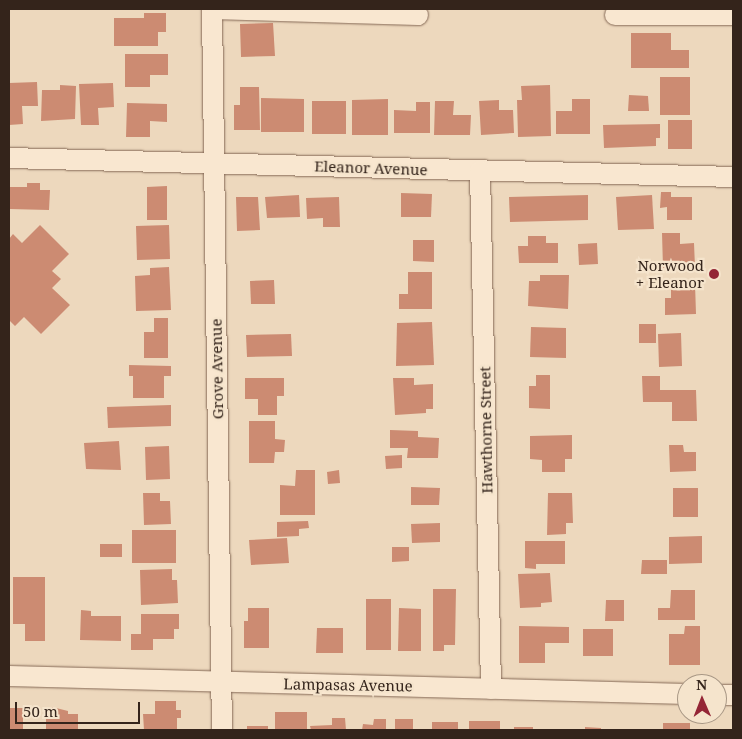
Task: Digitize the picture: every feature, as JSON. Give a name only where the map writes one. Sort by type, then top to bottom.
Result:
[{"type":"street","points":[[212,9],[418,15]]},
{"type":"street","name":"Grove Avenue","points":[[212,9],[222,730]]},
{"type":"street","points":[[615,16],[733,15]]},
{"type":"street","name":"Eleanor Avenue","points":[[9,158],[733,177]]},
{"type":"street","name":"Hawthorne Street","points":[[480,171],[491,689]]},
{"type":"street","name":"Lampasas Avenue","points":[[9,676],[677,694]]},
{"type":"building","points":[[144,13],[166,13],[166,32],[158,32],[158,46],[114,46],[114,18],[144,18]]},
{"type":"building","points":[[273,23],[275,56],[241,57],[240,24]]},
{"type":"building","points":[[631,33],[671,33],[671,50],[689,50],[689,68],[631,68]]},
{"type":"building","points":[[125,54],[168,54],[168,75],[150,75],[150,87],[125,87]]},
{"type":"building","points":[[660,77],[690,77],[690,115],[660,115]]},
{"type":"building","points":[[37,82],[38,106],[22,106],[23,124],[9,125],[9,83]]},
{"type":"building","points":[[113,83],[114,107],[98,108],[99,125],[81,125],[79,84]]},
{"type":"building","points":[[60,85],[76,86],[75,119],[41,121],[42,90],[60,90]]},
{"type":"building","points":[[550,85],[551,136],[518,137],[517,100],[522,100],[521,86]]},
{"type":"building","points":[[240,87],[259,87],[260,130],[234,130],[234,105],[240,105]]},
{"type":"building","points":[[629,95],[648,96],[649,111],[628,111]]},
{"type":"building","points":[[261,98],[304,99],[304,132],[261,132]]},
{"type":"building","points":[[388,99],[388,135],[352,135],[352,100]]},
{"type":"building","points":[[572,99],[590,99],[590,134],[556,134],[556,111],[572,111]]},
{"type":"building","points":[[499,100],[499,110],[513,110],[514,133],[481,135],[479,101]]},
{"type":"building","points":[[312,101],[346,101],[346,134],[312,134]]},
{"type":"building","points":[[435,101],[454,101],[453,115],[471,115],[470,135],[434,135]]},
{"type":"building","points":[[416,102],[430,102],[430,133],[394,133],[394,110],[416,111]]},
{"type":"building","points":[[127,103],[167,104],[167,122],[150,121],[150,137],[126,137]]},
{"type":"building","points":[[668,120],[692,120],[692,149],[668,149]]},
{"type":"building","points":[[660,124],[660,138],[656,138],[656,146],[604,148],[603,125]]},
{"type":"building","points":[[27,183],[40,183],[40,190],[50,190],[49,210],[9,209],[9,187],[27,187]]},
{"type":"building","points":[[167,186],[167,220],[147,220],[147,187]]},
{"type":"building","points":[[661,192],[671,192],[671,197],[692,197],[692,220],[667,220],[667,207],[660,208]]},
{"type":"building","points":[[401,193],[432,194],[431,217],[401,217]]},
{"type":"building","points":[[299,195],[300,217],[267,218],[265,197]]},
{"type":"building","points":[[588,195],[588,220],[510,222],[509,197]]},
{"type":"building","points":[[652,195],[654,229],[618,230],[616,197]]},
{"type":"building","points":[[236,197],[258,197],[260,230],[237,231]]},
{"type":"building","points":[[339,197],[340,227],[323,227],[323,218],[307,219],[306,198]]},
{"type":"building","points":[[40,225],[69,254],[52,271],[61,279],[52,288],[70,305],[41,334],[24,317],[15,326],[9,320],[9,239],[13,234],[22,243]]},
{"type":"building","points":[[169,225],[170,259],[137,260],[136,226]]},
{"type":"building","points":[[662,233],[680,233],[680,244],[694,243],[695,267],[663,268]]},
{"type":"building","points":[[528,236],[546,236],[546,243],[558,243],[558,263],[519,263],[518,246],[528,246]]},
{"type":"building","points":[[413,240],[434,240],[434,262],[413,261]]},
{"type":"building","points":[[597,243],[598,264],[579,265],[578,244]]},
{"type":"building","points":[[169,267],[171,310],[136,311],[135,276],[150,275],[150,268]]},
{"type":"building","points":[[408,272],[432,272],[432,309],[399,309],[399,294],[408,294]]},
{"type":"building","points":[[540,275],[569,275],[568,309],[528,306],[529,281],[540,281]]},
{"type":"building","points":[[274,280],[275,304],[251,304],[250,281]]},
{"type":"building","points":[[695,283],[696,314],[665,315],[665,298],[671,298],[671,284]]},
{"type":"building","points":[[154,318],[168,318],[168,358],[144,358],[144,332],[154,332]]},
{"type":"building","points":[[432,322],[434,365],[396,366],[397,323]]},
{"type":"building","points":[[639,324],[656,324],[656,343],[639,343]]},
{"type":"building","points":[[531,327],[566,328],[566,358],[530,357]]},
{"type":"building","points":[[681,333],[682,366],[659,367],[658,334]]},
{"type":"building","points":[[291,334],[292,356],[247,357],[246,335]]},
{"type":"building","points":[[129,365],[171,366],[171,376],[164,376],[164,398],[133,398],[133,376],[129,376]]},
{"type":"building","points":[[536,375],[550,375],[550,409],[529,408],[529,386],[536,386]]},
{"type":"building","points":[[642,376],[660,376],[660,390],[696,390],[697,421],[672,421],[672,402],[643,402]]},
{"type":"building","points":[[245,378],[284,378],[284,396],[277,396],[277,415],[258,415],[258,399],[245,399]]},
{"type":"building","points":[[393,378],[414,378],[414,385],[433,384],[433,409],[426,409],[426,413],[395,415]]},
{"type":"building","points":[[171,405],[171,426],[108,428],[107,407]]},
{"type":"building","points":[[249,421],[275,421],[275,439],[285,440],[284,452],[275,452],[274,463],[249,463]]},
{"type":"building","points":[[390,430],[418,431],[418,437],[439,438],[438,458],[407,458],[408,448],[390,448]]},
{"type":"building","points":[[572,435],[572,459],[565,459],[565,472],[542,472],[542,460],[530,459],[530,436]]},
{"type":"building","points":[[119,441],[121,470],[86,469],[84,443]]},
{"type":"building","points":[[669,445],[683,445],[684,452],[696,452],[696,471],[670,472]]},
{"type":"building","points":[[169,446],[170,479],[146,480],[145,447]]},
{"type":"building","points":[[402,455],[402,468],[386,469],[385,456]]},
{"type":"building","points":[[296,470],[315,470],[315,515],[280,515],[280,485],[295,486]]},
{"type":"building","points":[[339,470],[340,483],[328,484],[327,472]]},
{"type":"building","points":[[411,487],[440,488],[439,505],[411,505]]},
{"type":"building","points":[[673,488],[698,488],[698,517],[673,517]]},
{"type":"building","points":[[143,493],[160,493],[160,501],[170,501],[171,524],[144,525]]},
{"type":"building","points":[[548,493],[572,493],[573,523],[566,523],[566,534],[547,535]]},
{"type":"building","points":[[308,521],[309,528],[299,529],[299,536],[277,537],[277,522]]},
{"type":"building","points":[[440,523],[440,542],[412,543],[411,524]]},
{"type":"building","points":[[132,530],[176,530],[176,563],[132,563]]},
{"type":"building","points":[[702,536],[702,563],[669,564],[669,537]]},
{"type":"building","points":[[287,538],[289,563],[251,565],[249,540]]},
{"type":"building","points":[[525,541],[565,541],[565,564],[536,564],[536,569],[525,568]]},
{"type":"building","points":[[100,544],[122,544],[122,557],[100,557]]},
{"type":"building","points":[[392,547],[409,547],[409,561],[392,562]]},
{"type":"building","points":[[642,560],[667,560],[667,574],[641,574]]},
{"type":"building","points":[[172,569],[172,580],[177,580],[178,603],[141,605],[140,570]]},
{"type":"building","points":[[550,573],[552,602],[541,603],[541,607],[520,608],[518,574]]},
{"type":"building","points":[[13,577],[45,577],[45,641],[25,641],[25,624],[13,624]]},
{"type":"building","points":[[433,589],[456,589],[455,645],[444,645],[444,651],[433,651]]},
{"type":"building","points":[[671,590],[695,590],[695,620],[658,620],[658,608],[670,608]]},
{"type":"building","points":[[366,599],[391,599],[391,650],[366,650]]},
{"type":"building","points":[[606,600],[624,600],[624,621],[605,621]]},
{"type":"building","points":[[248,608],[269,608],[269,648],[244,648],[244,621],[248,621]]},
{"type":"building","points":[[399,608],[421,609],[421,651],[398,651]]},
{"type":"building","points":[[81,610],[91,611],[91,616],[121,616],[121,641],[80,640]]},
{"type":"building","points":[[141,614],[179,614],[179,629],[174,629],[174,639],[153,639],[153,650],[131,650],[131,634],[141,634]]},
{"type":"building","points":[[519,626],[569,627],[569,643],[545,643],[545,663],[519,663]]},
{"type":"building","points":[[685,626],[700,626],[700,665],[669,665],[669,634],[684,634]]},
{"type":"building","points":[[317,628],[343,628],[343,653],[316,653]]},
{"type":"building","points":[[583,629],[613,629],[613,656],[583,656]]},
{"type":"building","points":[[155,701],[176,701],[176,710],[181,710],[181,718],[177,718],[177,730],[144,730],[143,714],[155,714]]},
{"type":"building","points":[[52,707],[68,711],[68,714],[78,714],[78,730],[46,730],[46,711],[52,710]]},
{"type":"building","points":[[9,708],[23,708],[23,730],[9,730]]},
{"type":"building","points":[[275,712],[307,712],[307,730],[275,730]]},
{"type":"building","points":[[332,718],[345,718],[346,730],[311,730],[310,726],[332,725]]},
{"type":"building","points":[[374,719],[386,719],[386,730],[362,730],[363,724],[373,725]]},
{"type":"building","points":[[395,719],[413,719],[413,730],[395,730]]},
{"type":"building","points":[[469,721],[500,721],[500,730],[469,730]]},
{"type":"building","points":[[432,722],[458,722],[458,730],[432,730]]},
{"type":"building","points":[[663,723],[690,724],[690,730],[663,730]]},
{"type":"building","points":[[247,726],[268,726],[268,730],[247,730]]},
{"type":"building","points":[[514,727],[533,727],[533,730],[514,730]]},
{"type":"building","points":[[585,727],[601,728],[601,730],[585,730]]},
{"type":"place","name":"Norwood + Eleanor","points":[[714,274]]}]
